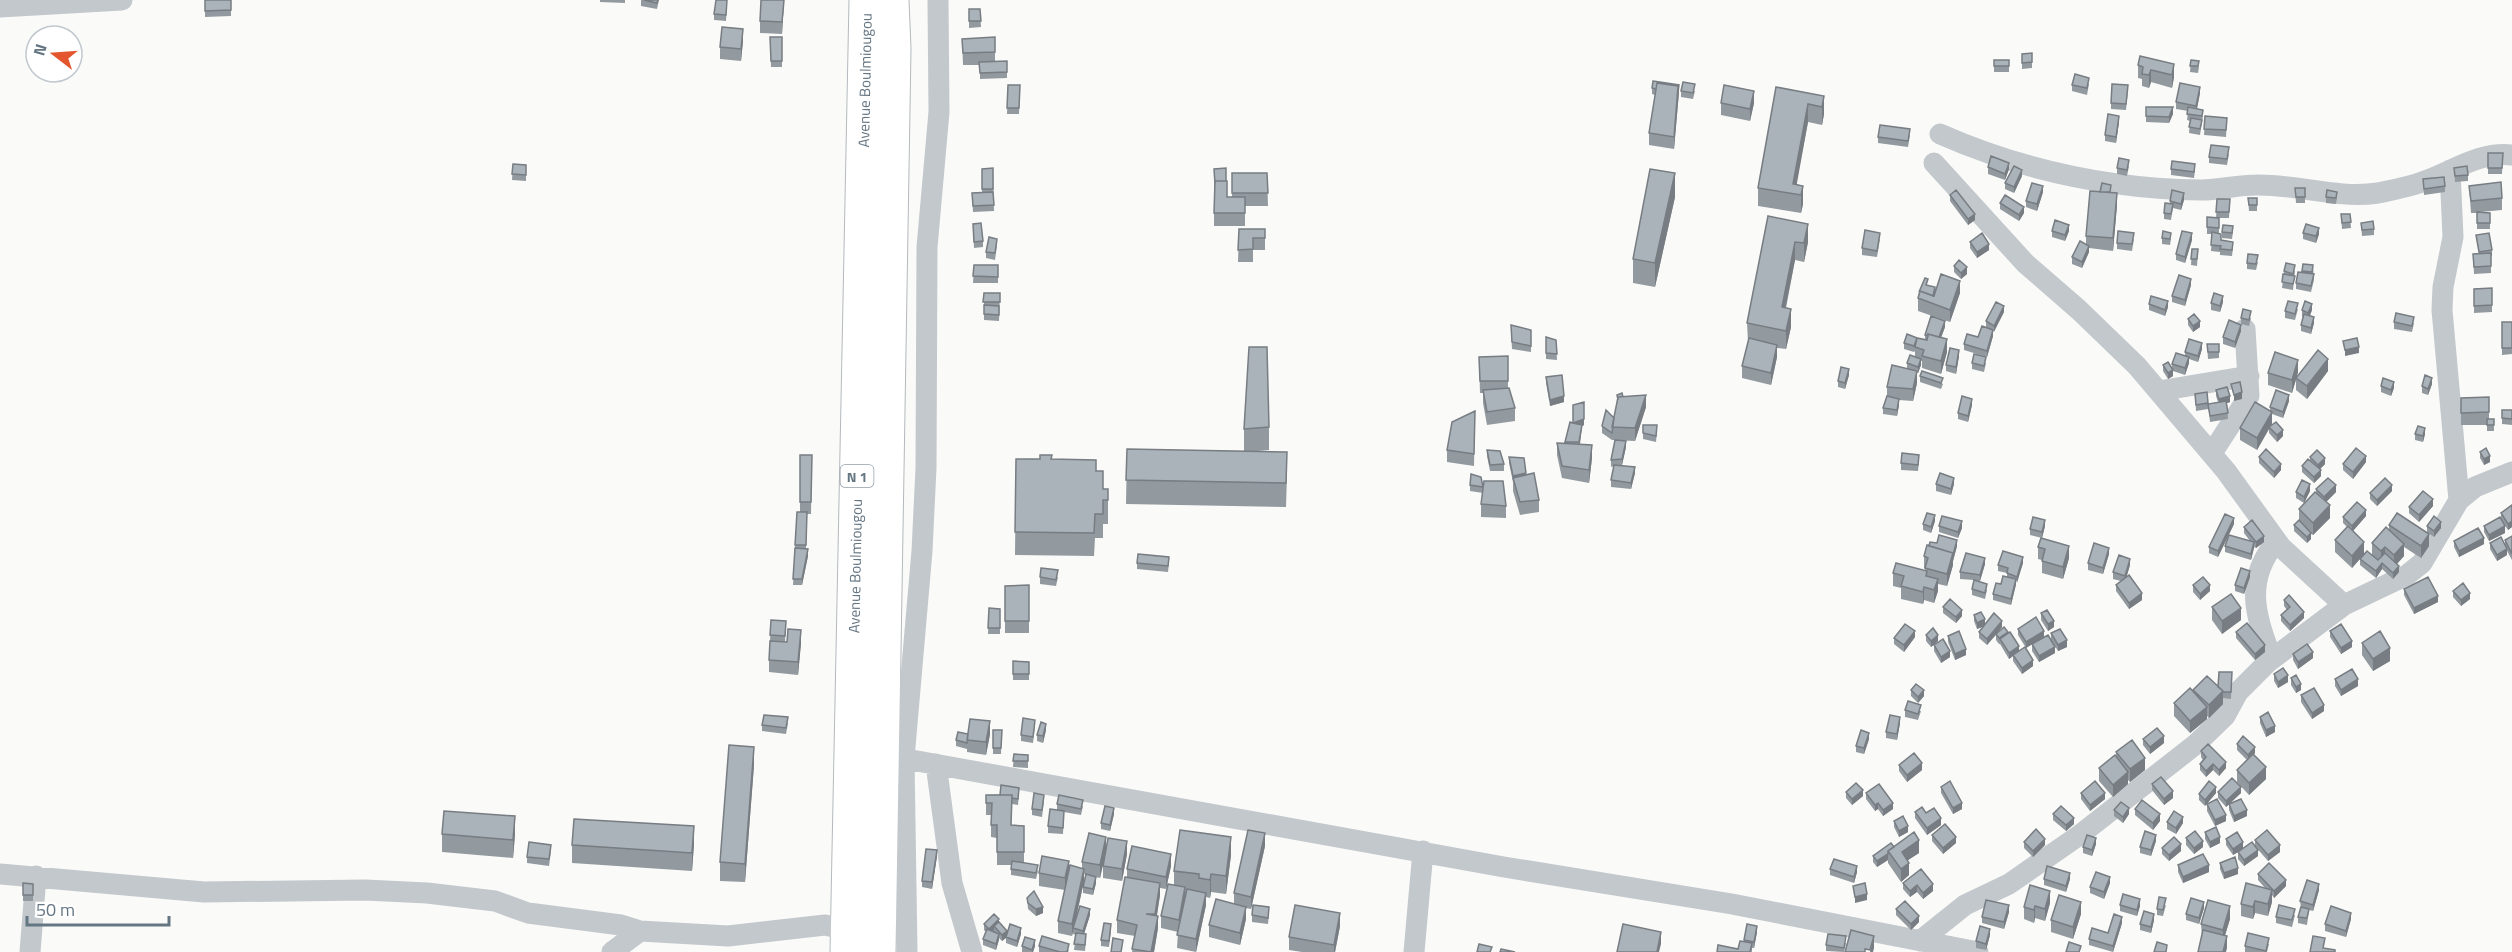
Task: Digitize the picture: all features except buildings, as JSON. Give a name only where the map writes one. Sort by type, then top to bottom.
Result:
[{"type":"highway","name":"Avenue Boulmiougou","points":[[847,941],[866,0]]},
{"type":"highway","name":"Avenue Boulmiougou","points":[[879,952],[894,757],[894,49],[892,0]]},
{"type":"street","points":[[0,7],[122,0]]},
{"type":"street","points":[[907,952],[894,757],[922,551],[926,468],[927,248],[939,112],[938,0]]},
{"type":"street","points":[[1940,134],[1978,151],[2108,184],[2217,190],[2255,184],[2350,195],[2378,193],[2422,182],[2491,154],[2512,155]]},
{"type":"street","points":[[1934,163],[2009,247],[2079,309],[2159,391],[2212,453],[2276,542],[2344,605]]},
{"type":"street","points":[[2450,170],[2452,237],[2443,286],[2442,310],[2459,500]]},
{"type":"street","points":[[2212,453],[2249,396],[2245,329]]},
{"type":"street","points":[[2159,391],[2249,376]]},
{"type":"street","points":[[1920,941],[1965,905],[2009,884],[2081,834],[2196,744],[2225,716],[2238,692],[2272,659],[2344,605],[2407,575],[2422,563],[2459,500],[2475,487],[2512,472]]},
{"type":"street","points":[[2272,659],[2257,623],[2254,584],[2268,551],[2276,542]]},
{"type":"street","points":[[894,757],[1504,867],[1743,907],[1920,941],[1941,949],[1978,952]]},
{"type":"street","points":[[936,764],[952,883],[972,952]]},
{"type":"street","points":[[1414,952],[1424,851]]},
{"type":"street","points":[[0,874],[204,892],[365,890],[428,893],[495,901],[528,913],[621,926],[640,931],[728,936],[825,925],[847,941]]},
{"type":"street","points":[[30,952],[36,876]]},
{"type":"street","points":[[612,952],[640,931]]}]
